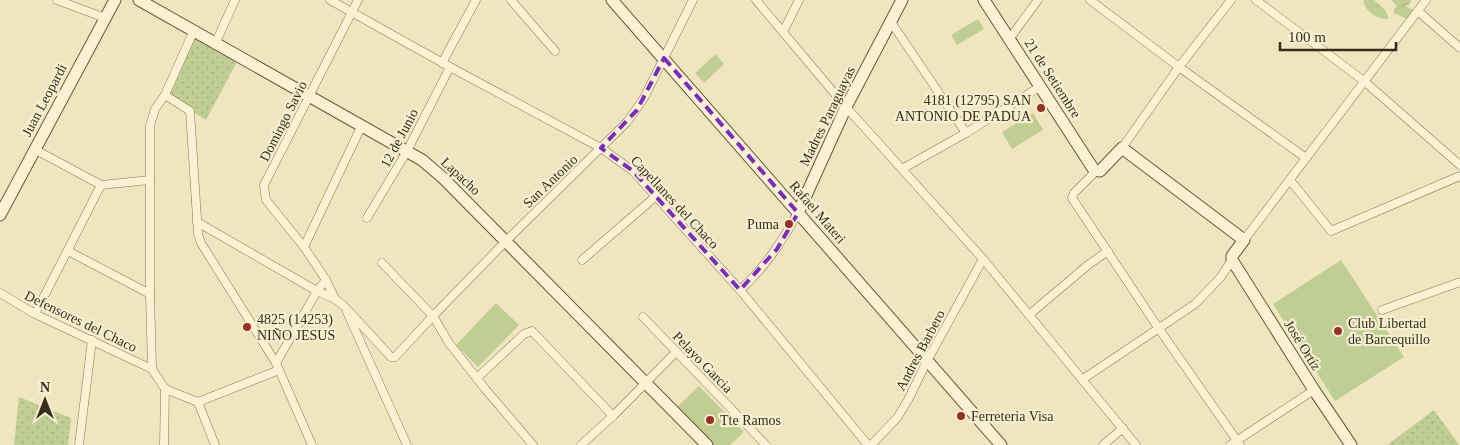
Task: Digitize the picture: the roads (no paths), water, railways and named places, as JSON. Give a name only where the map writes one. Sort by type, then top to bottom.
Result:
[{"type":"street","points":[[57,0],[105,18]]},
{"type":"street","name":"Juan Leopardi","points":[[0,215],[115,0]]},
{"type":"street","name":"Lapacho","points":[[139,0],[422,160],[442,177],[707,445]]},
{"type":"street","points":[[216,42],[236,0]]},
{"type":"street","name":"Capellanes del Chaco","points":[[330,0],[601,148],[633,171],[740,290],[869,445]]},
{"type":"street","name":"Domingo Savio","points":[[336,299],[304,247],[266,200],[264,185],[358,0]]},
{"type":"street","name":"12 de Junio","points":[[367,218],[407,151],[476,0]]},
{"type":"street","points":[[511,0],[555,51]]},
{"type":"street","name":"Rafael Materi","points":[[612,0],[1001,445]]},
{"type":"street","name":"San Antonio","points":[[344,306],[391,357],[395,357],[506,241],[627,122],[637,110],[693,0]]},
{"type":"street","points":[[756,0],[846,108],[983,259],[1030,314],[1136,445]]},
{"type":"street","points":[[783,32],[799,0]]},
{"type":"street","name":"Madres Paraguayas","points":[[740,290],[754,278],[777,249],[798,213],[846,108],[902,0]]},
{"type":"street","name":"21 de Setiembre","points":[[984,0],[1096,171]]},
{"type":"street","points":[[1010,38],[1038,0]]},
{"type":"street","points":[[1090,0],[1179,67],[1306,158]]},
{"type":"street","points":[[1231,0],[1179,67],[1122,148],[1100,171],[1096,171],[1074,193],[1072,198],[1236,443],[1314,390]]},
{"type":"street","points":[[1256,0],[1364,81],[1460,165]]},
{"type":"street","points":[[1083,379],[1199,301],[1220,278],[1232,260],[1232,256],[1418,11],[1423,1]]},
{"type":"street","points":[[1418,11],[1460,48]]},
{"type":"street","points":[[891,22],[966,132]]},
{"type":"street","points":[[164,445],[165,389],[152,369],[150,126],[156,109],[165,95],[194,30]]},
{"type":"street","points":[[902,169],[1041,86]]},
{"type":"street","points":[[165,95],[190,111],[197,222],[201,243],[277,366],[312,445]]},
{"type":"street","points":[[304,247],[362,125]]},
{"type":"street","points":[[1122,148],[1244,240]]},
{"type":"street","points":[[34,149],[101,185],[150,180]]},
{"type":"street","points":[[1290,180],[1331,231],[1460,176]]},
{"type":"street","points":[[35,314],[101,185]]},
{"type":"street","points":[[582,260],[655,197]]},
{"type":"street","points":[[197,222],[317,291],[336,299],[344,306],[407,445]]},
{"type":"street","points":[[68,251],[150,294]]},
{"type":"street","points":[[1030,314],[1088,265],[1108,251]]},
{"type":"street","name":"Andres Barbero","points":[[869,445],[897,418],[983,259]]},
{"type":"street","name":"José Ortíz","points":[[1232,260],[1351,445]]},
{"type":"street","points":[[382,263],[433,316],[449,343],[534,445]]},
{"type":"street","points":[[165,389],[198,402],[277,366],[317,291],[326,280]]},
{"type":"street","points":[[1382,310],[1460,282]]},
{"type":"street","name":"Defensores del Chaco","points":[[0,293],[35,314],[152,369]]},
{"type":"street","name":"Pelayo Garcia","points":[[643,317],[766,445]]},
{"type":"street","points":[[477,378],[524,334],[532,331],[613,416]]},
{"type":"street","points":[[79,445],[92,340]]},
{"type":"street","points":[[581,445],[613,416],[676,352]]},
{"type":"street","points":[[198,402],[215,445]]},
{"type":"street","points":[[1103,445],[1123,428]]},
{"type":"place","name":"4181 (12795) SAN ANTONIO DE PADUA","points":[[1041,108]]},
{"type":"place","name":"Puma","points":[[789,224]]},
{"type":"place","name":"4825 (14253) NIÑO JESUS","points":[[247,327]]},
{"type":"place","name":"Club Libertad de Barcequillo","points":[[1338,331]]},
{"type":"place","name":"Ferreteria Visa","points":[[961,416]]},
{"type":"place","name":"Tte Ramos","points":[[710,420]]}]
